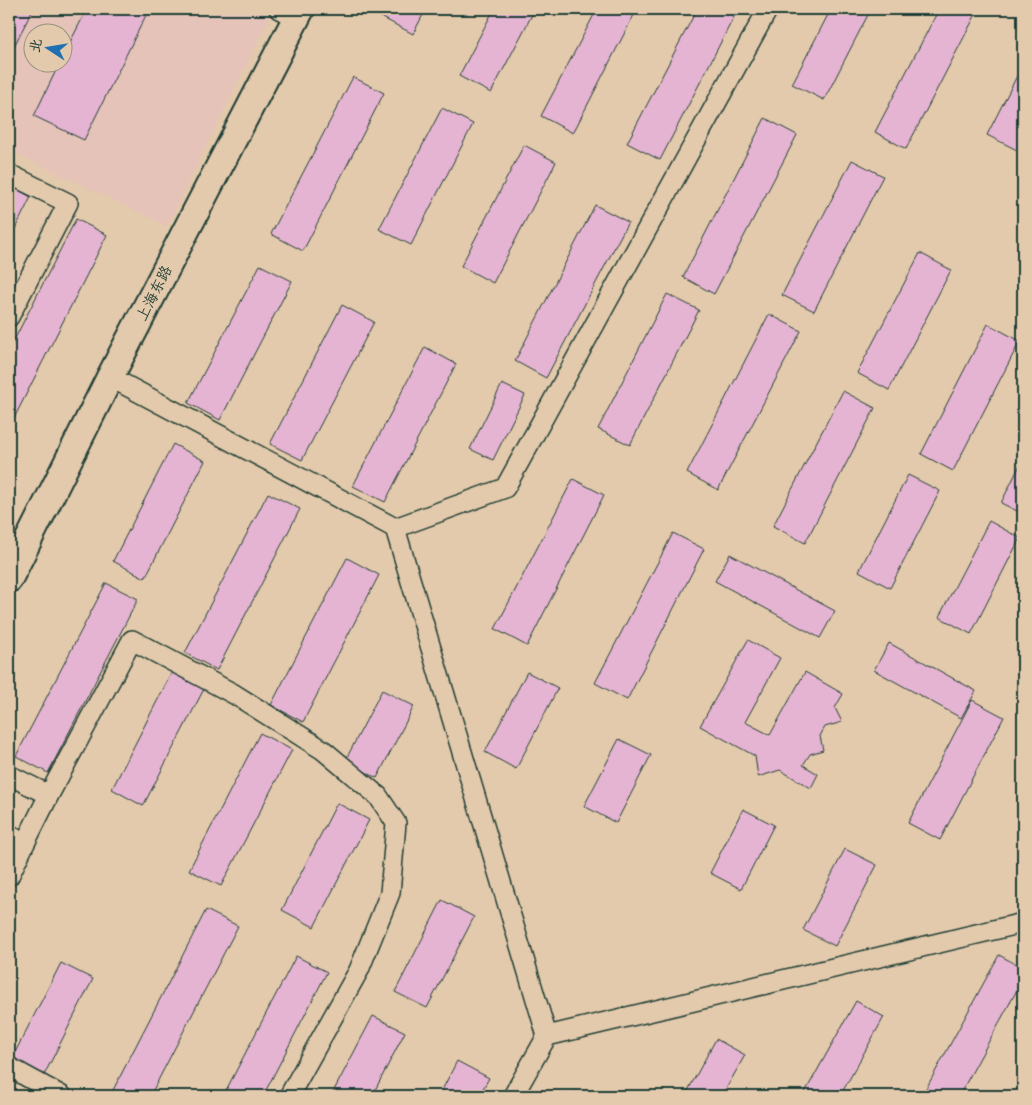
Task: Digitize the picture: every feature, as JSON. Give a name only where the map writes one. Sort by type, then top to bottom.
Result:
[{"type":"street","points":[[395,528],[505,488],[768,9]]},
{"type":"street","name":"上海东路","points":[[12,563],[110,377],[292,12]]},
{"type":"street","points":[[9,174],[68,203],[9,317]]},
{"type":"street","points":[[110,377],[395,528],[547,1036],[513,1096]]},
{"type":"street","points":[[9,876],[17,838],[48,795],[132,640],[234,694],[323,750],[378,796],[396,823],[390,893],[359,970],[289,1096]]},
{"type":"street","points":[[9,775],[48,795]]},
{"type":"street","points":[[547,1036],[1023,923]]},
{"type":"street","points":[[9,1067],[62,1096]]},
{"type":"shaded area","points":[[9,9],[274,9],[167,226],[9,150]]},
{"type":"building","points":[[9,9],[33,9],[26,22],[22,22],[22,31],[9,56]]},
{"type":"building","points":[[87,9],[149,9],[84,140],[34,116],[55,72],[72,72],[72,38]]},
{"type":"building","points":[[386,9],[426,9],[413,34],[381,17]]},
{"type":"building","points":[[494,9],[535,9],[491,93],[459,76]]},
{"type":"building","points":[[597,9],[637,9],[573,133],[541,116]]},
{"type":"building","points":[[697,9],[738,9],[660,160],[627,143]]},
{"type":"building","points":[[831,9],[871,9],[824,100],[792,84]]},
{"type":"building","points":[[939,9],[966,9],[976,14],[906,149],[875,132]]},
{"type":"building","points":[[1023,64],[1023,142],[1019,151],[987,135]]},
{"type":"building","points":[[353,77],[384,93],[303,251],[271,234]]},
{"type":"building","points":[[442,108],[473,124],[411,245],[379,229]]},
{"type":"building","points":[[765,118],[797,135],[714,294],[683,277]]},
{"type":"building","points":[[524,145],[556,162],[493,283],[461,266]]},
{"type":"building","points":[[852,160],[883,176],[814,311],[782,295]]},
{"type":"building","points":[[9,185],[31,197],[9,241]]},
{"type":"building","points":[[595,205],[628,222],[546,378],[515,361]]},
{"type":"building","points":[[76,219],[107,235],[9,428],[9,350]]},
{"type":"building","points":[[920,253],[951,270],[889,390],[857,373]]},
{"type":"building","points":[[260,265],[292,281],[220,420],[188,403]]},
{"type":"building","points":[[667,294],[699,310],[630,445],[598,429]]},
{"type":"building","points":[[342,305],[374,322],[302,460],[270,444]]},
{"type":"building","points":[[769,314],[801,331],[718,490],[687,473]]},
{"type":"building","points":[[988,324],[1020,341],[953,471],[921,454]]},
{"type":"building","points":[[425,347],[456,364],[385,502],[353,486]]},
{"type":"building","points":[[502,384],[525,395],[493,460],[470,449]]},
{"type":"building","points":[[843,391],[875,408],[805,543],[773,526]]},
{"type":"building","points":[[173,444],[205,461],[145,578],[113,561]]},
{"type":"building","points":[[1023,459],[1023,514],[1001,503]]},
{"type":"building","points":[[908,475],[940,491],[890,588],[859,571]]},
{"type":"building","points":[[573,479],[604,495],[527,646],[495,629]]},
{"type":"building","points":[[268,493],[300,509],[217,670],[185,653]]},
{"type":"building","points":[[989,521],[1020,538],[971,634],[939,617]]},
{"type":"building","points":[[673,533],[704,549],[627,700],[595,683]]},
{"type":"building","points":[[730,554],[835,611],[820,638],[715,581]]},
{"type":"building","points":[[347,558],[379,575],[303,722],[271,705]]},
{"type":"building","points":[[106,583],[138,599],[48,773],[16,756]]},
{"type":"building","points":[[748,640],[780,658],[745,722],[770,735],[805,672],[843,694],[835,708],[842,722],[825,727],[820,736],[823,750],[810,754],[803,765],[818,774],[811,788],[780,770],[758,777],[755,756],[700,726]]},
{"type":"building","points":[[889,643],[976,691],[961,718],[874,670]]},
{"type":"building","points":[[172,672],[204,689],[143,806],[112,789]]},
{"type":"building","points":[[527,672],[558,688],[516,769],[485,752]]},
{"type":"building","points":[[382,690],[414,706],[377,778],[345,761]]},
{"type":"building","points":[[972,700],[1004,717],[940,840],[908,823]]},
{"type":"building","points":[[260,733],[292,750],[221,886],[189,870]]},
{"type":"building","points":[[619,739],[651,755],[616,823],[584,806]]},
{"type":"building","points":[[337,803],[369,820],[314,927],[282,910]]},
{"type":"building","points":[[743,809],[774,825],[741,889],[710,873]]},
{"type":"building","points":[[845,849],[877,865],[835,946],[803,930]]},
{"type":"building","points":[[442,900],[474,917],[427,1008],[395,992]]},
{"type":"building","points":[[206,910],[238,926],[150,1096],[110,1096]]},
{"type":"building","points":[[999,955],[1023,968],[1023,979],[959,1096],[922,1096]]},
{"type":"building","points":[[296,956],[327,972],[263,1096],[223,1096]]},
{"type":"building","points":[[61,963],[93,979],[41,1081],[9,1064]]},
{"type":"building","points":[[856,1001],[884,1017],[840,1096],[803,1096]]},
{"type":"building","points":[[373,1016],[405,1032],[372,1096],[331,1096]]},
{"type":"building","points":[[716,1039],[745,1055],[722,1096],[685,1096]]},
{"type":"building","points":[[457,1061],[489,1078],[479,1096],[439,1096]]},
{"type":"building","points":[[575,1091],[585,1096],[572,1096]]}]
